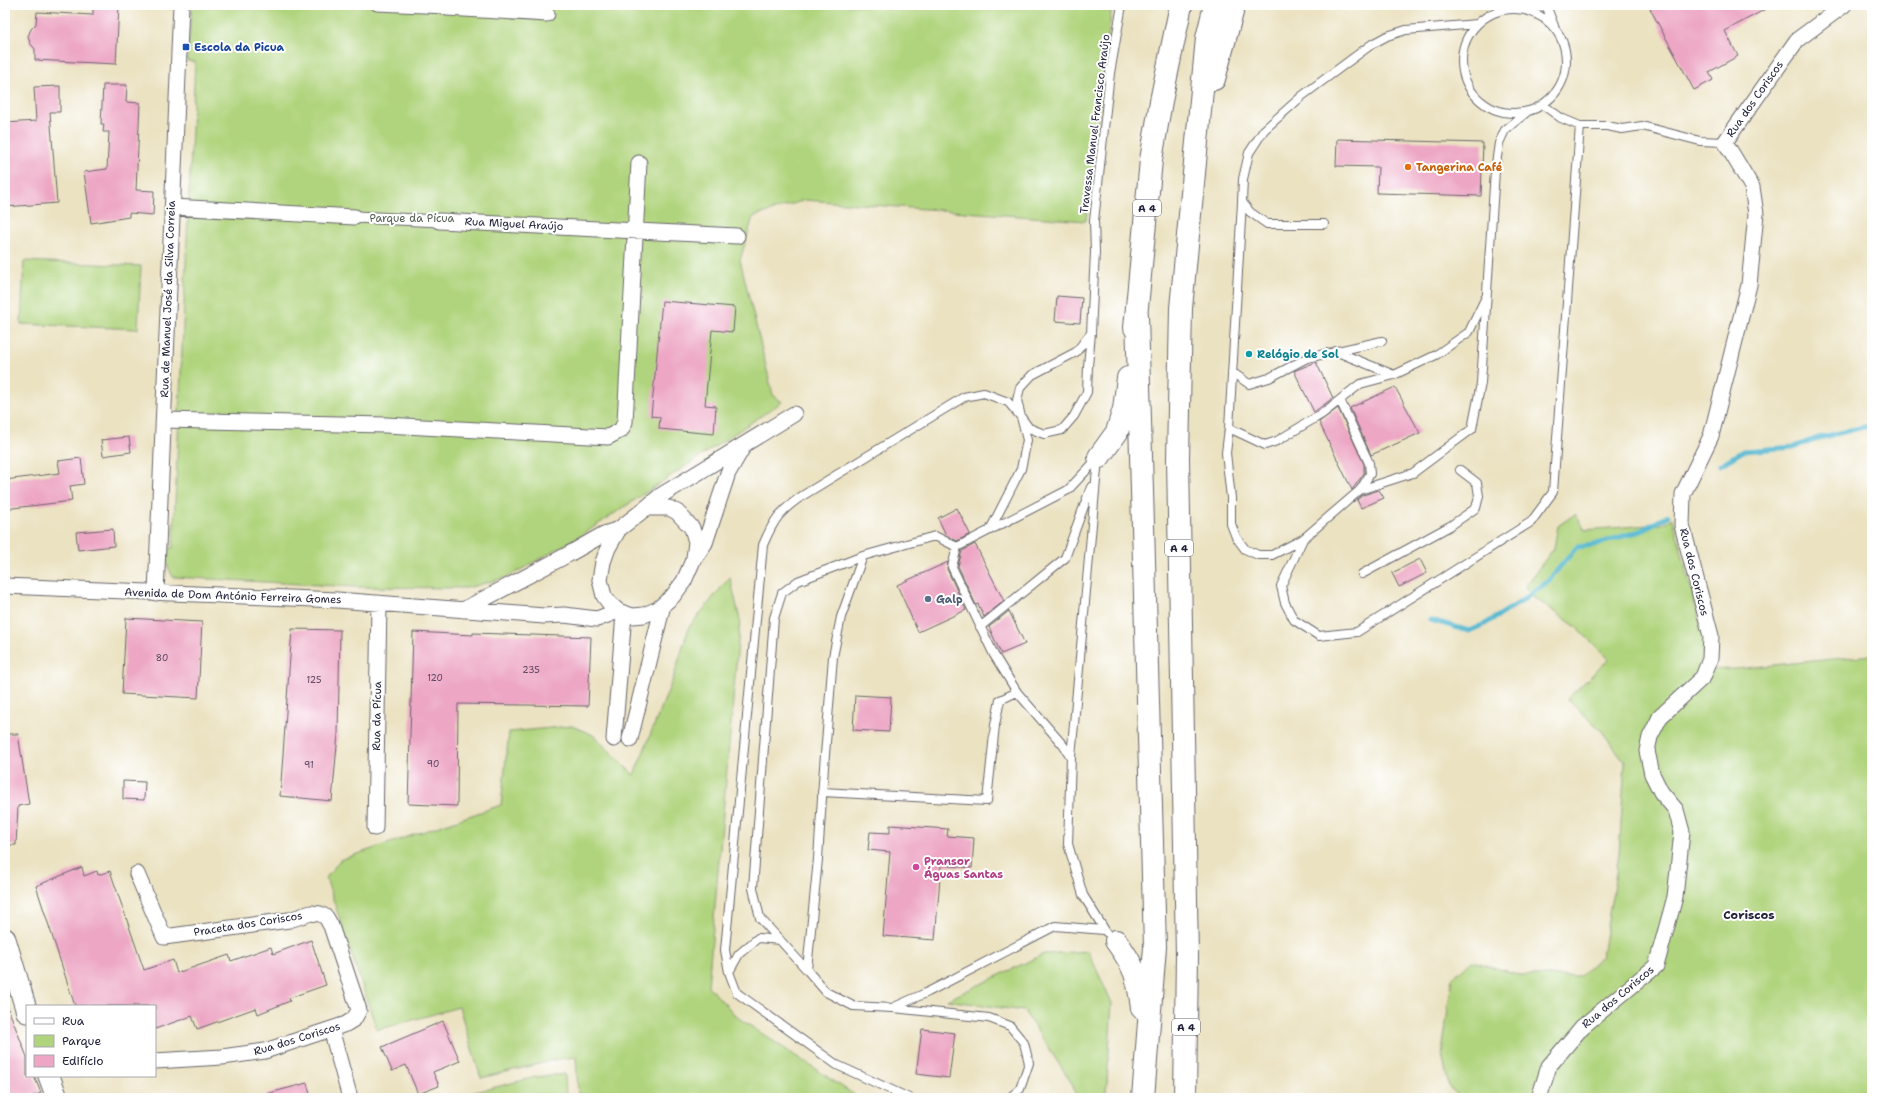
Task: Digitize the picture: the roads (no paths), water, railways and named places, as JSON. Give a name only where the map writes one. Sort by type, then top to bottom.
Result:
[{"type":"highway","name":"A 4","points":[[1143,1094],[1155,947],[1138,315],[1151,160],[1161,101],[1181,5]]},
{"type":"highway","name":"A 4","points":[[1185,1098],[1187,956],[1178,459],[1181,308],[1207,38],[1215,5]]},
{"type":"highway","points":[[1197,142],[1234,5]]},
{"type":"highway","points":[[1098,457],[1117,432],[1124,410],[1138,315]]},
{"type":"highway","points":[[1110,936],[1129,959],[1139,981],[1142,1009],[1138,1067],[1143,1094]]},
{"type":"main road","points":[[5,939],[26,1009]]},
{"type":"main road","points":[[49,1077],[57,1098]]},
{"type":"street","name":"Rua de Manuel José da Silva Correia","points":[[156,593],[181,5]]},
{"type":"street","points":[[377,5],[547,14]]},
{"type":"street","name":"Rua dos Coriscos","points":[[1539,1098],[1549,1066],[1582,1027],[1656,966],[1675,897],[1682,832],[1676,810],[1661,792],[1652,774],[1647,751],[1650,737],[1660,716],[1703,677],[1710,659],[1711,636],[1682,525],[1683,494],[1711,436],[1749,285],[1756,214],[1752,187],[1725,142],[1796,40],[1844,5]]},
{"type":"street","points":[[164,420],[386,425],[608,437],[621,430],[625,422],[639,163]]},
{"type":"street","name":"Rua Miguel Araújo","points":[[172,207],[737,236]]},
{"type":"street","name":"Avenida de Dom António Ferreira Gomes","points":[[462,610],[604,534],[619,529],[660,496],[794,414]]},
{"type":"street","name":"Avenida de Dom António Ferreira Gomes","points":[[619,529],[608,548],[603,562],[600,580],[604,596],[610,604],[621,612],[633,616],[644,615],[658,609],[663,605],[684,581],[694,558],[705,543],[728,473],[743,446]]},
{"type":"street","name":"Avenida de Dom António Ferreira Gomes","points":[[646,508],[669,508],[685,518],[692,528],[696,542],[694,558]]},
{"type":"street","name":"Avenida de Dom António Ferreira Gomes","points":[[5,586],[379,603],[544,616],[564,615],[597,619],[621,612]]},
{"type":"street","name":"Rua da Pícua","points":[[375,828],[379,603]]},
{"type":"street","points":[[630,739],[663,605]]},
{"type":"street","points":[[614,739],[621,612]]},
{"type":"street","name":"Praceta dos Coriscos","points":[[137,874],[164,937],[290,920],[311,913],[320,914],[326,917],[331,926],[351,986]]},
{"type":"street","name":"Rua dos Coriscos","points":[[156,1061],[222,1057],[265,1051],[346,1024],[357,1014],[359,1010],[351,986]]},
{"type":"street","points":[[330,1030],[350,1098]]},
{"type":"lane","name":"Travessa Manuel Francisco Araújo","points":[[1021,418],[1029,428],[1044,434],[1062,430],[1074,416],[1087,392],[1095,252],[1094,221],[1110,73],[1122,5]]},
{"type":"lane","points":[[1496,5],[1490,14],[1477,24],[1467,38],[1462,54],[1462,71],[1468,87],[1479,100],[1493,109],[1509,113],[1527,112]]},
{"type":"lane","points":[[1360,490],[1413,473],[1472,429],[1481,383],[1495,171],[1499,143],[1505,130],[1527,112],[1543,105],[1556,93],[1565,77],[1567,59],[1564,42],[1546,5]]},
{"type":"lane","points":[[1490,14],[1506,9],[1524,9],[1541,15],[1555,26]]},
{"type":"lane","points":[[1340,400],[1369,463],[1370,474],[1360,490],[1303,539],[1272,555],[1258,555],[1245,549],[1236,537],[1230,524],[1231,498],[1226,453],[1229,428],[1243,179],[1249,153],[1264,130],[1302,96],[1372,44],[1387,36],[1406,30],[1477,24]]},
{"type":"lane","points":[[1543,105],[1561,118],[1580,126],[1607,126],[1622,129],[1642,126],[1700,141],[1725,142]]},
{"type":"lane","points":[[1303,539],[1281,586],[1285,604],[1294,620],[1319,636],[1357,632],[1531,522],[1553,492],[1556,469],[1580,126]]},
{"type":"lane","points":[[1242,202],[1250,212],[1267,224],[1324,224]]},
{"type":"lane","points":[[1229,428],[1265,445],[1277,441],[1322,414],[1360,384],[1394,375],[1436,355],[1468,332],[1488,292]]},
{"type":"lane","points":[[990,530],[1020,469],[1027,440],[1017,400],[1020,388],[1032,375],[1076,352],[1090,333]]},
{"type":"lane","points":[[1232,372],[1249,384],[1269,378],[1307,358],[1382,340]]},
{"type":"lane","points":[[1334,351],[1394,375]]},
{"type":"lane","points":[[909,1098],[837,1065],[737,994],[729,972],[726,950],[764,545],[773,523],[784,509],[802,496],[964,397],[984,393],[1008,402],[1021,418]]},
{"type":"lane","points":[[1071,757],[1063,745],[1017,692],[994,655],[952,567],[957,547],[1068,490],[1098,457]]},
{"type":"lane","points":[[980,627],[1065,558],[1089,495],[1098,457]]},
{"type":"lane","points":[[1098,457],[1071,757],[1068,844],[1083,895],[1110,936]]},
{"type":"lane","points":[[1362,574],[1450,526],[1476,508],[1479,496],[1477,483],[1460,470]]},
{"type":"lane","points":[[957,547],[935,536],[863,556],[798,581],[782,593],[774,618],[753,888],[760,918],[826,992],[853,1006],[892,1008],[989,1018],[1010,1026],[1024,1043],[1029,1063],[1020,1089],[1010,1098]]},
{"type":"lane","points":[[807,970],[818,859],[833,657],[841,616],[863,556]]},
{"type":"lane","points":[[822,792],[987,801],[995,724],[1000,700],[1017,692]]},
{"type":"lane","points":[[892,1008],[928,992],[1006,950],[1055,926],[1110,936]]},
{"type":"lane","points":[[729,972],[739,954],[758,938],[780,940]]},
{"type":"waterway","points":[[1720,465],[1743,451],[1794,447],[1815,439],[1872,425]]},
{"type":"waterway","points":[[1431,620],[1469,631],[1485,624],[1522,601],[1548,581],[1577,547],[1594,545],[1640,531],[1668,516]]},
{"type":"place","name":"Escola da Picua","points":[[186,47]]},
{"type":"place","name":"Tangerina Café","points":[[1408,167]]},
{"type":"place","name":"Relógio de Sol","points":[[1249,354]]},
{"type":"place","name":"Galp","points":[[928,599]]},
{"type":"place","name":"Pransor Águas Santas","points":[[916,867]]},
{"type":"district","name":"Coriscos","points":[[1749,915]]},
{"type":"park label","name":"Parque da Pícua","points":[[412,218]]}]
